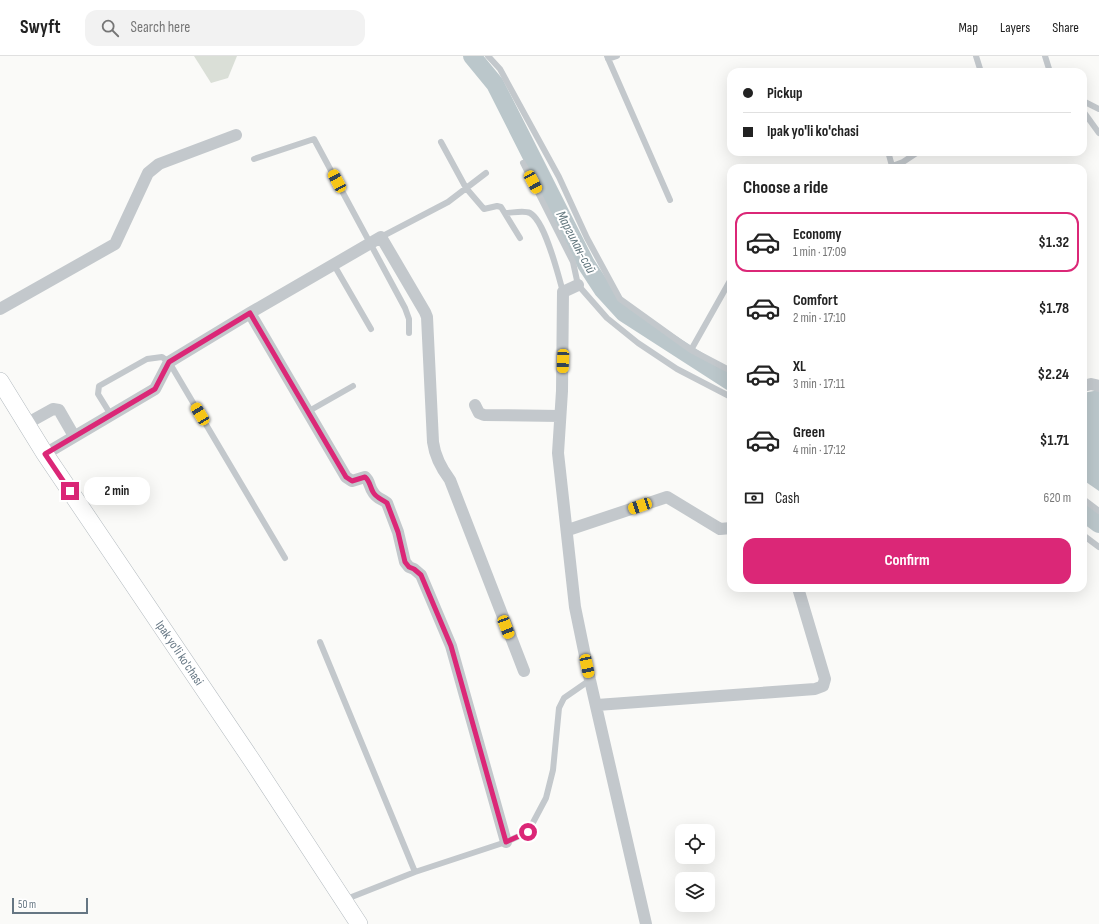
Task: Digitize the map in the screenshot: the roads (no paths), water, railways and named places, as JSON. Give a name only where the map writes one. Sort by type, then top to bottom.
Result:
[{"type":"main road","name":"Ipak yo'li ko'chasi","points":[[0,381],[45,454],[253,762],[359,924]]},
{"type":"street","points":[[0,309],[115,244],[148,174],[159,164],[236,135]]},
{"type":"street","points":[[45,454],[155,389],[169,362],[376,240],[427,317],[433,442],[435,453],[440,465],[450,480],[524,671]]},
{"type":"street","points":[[578,285],[563,292],[558,453],[568,530],[575,607],[590,680],[597,705],[646,924]]},
{"type":"street","points":[[250,313],[309,411],[346,477],[352,481],[365,477],[368,479],[373,493],[387,503],[398,532],[405,562],[409,567],[421,575],[451,646],[506,842]]},
{"type":"street","points":[[1087,385],[1091,384],[1099,386]]},
{"type":"street","points":[[475,405],[479,413],[484,415],[560,416]]},
{"type":"street","points":[[26,424],[53,409],[58,410],[74,436]]},
{"type":"street","points":[[568,530],[667,497],[720,529],[727,528]]},
{"type":"street","points":[[597,705],[815,690],[823,686],[825,679],[799,592]]},
{"type":"lane","points":[[488,56],[500,69],[559,177],[587,238],[620,299],[691,350],[727,369]]},
{"type":"lane","points":[[617,56],[607,57],[670,200]]},
{"type":"lane","points":[[976,56],[980,68]]},
{"type":"lane","points":[[1045,56],[1049,68]]},
{"type":"lane","points":[[1087,103],[1099,109]]},
{"type":"lane","points":[[1087,116],[1099,132]]},
{"type":"lane","points":[[254,159],[314,139],[376,240],[409,319],[408,333]]},
{"type":"lane","points":[[441,142],[466,188],[484,209],[497,206],[501,207],[520,238]]},
{"type":"lane","points":[[897,164],[912,156]]},
{"type":"lane","points":[[523,163],[573,262],[578,285],[607,318],[638,344],[677,369],[727,395]]},
{"type":"lane","points":[[376,240],[448,202],[486,173]]},
{"type":"lane","points":[[505,213],[528,212],[537,218],[550,248],[563,292]]},
{"type":"lane","points":[[334,265],[371,329]]},
{"type":"lane","points":[[691,350],[727,286]]},
{"type":"lane","points":[[111,414],[98,394],[99,386],[147,359],[162,357],[169,362],[285,558]]},
{"type":"lane","points":[[309,411],[353,386]]},
{"type":"lane","points":[[1087,502],[1099,511]]},
{"type":"lane","points":[[1087,538],[1099,547]]},
{"type":"lane","points":[[320,642],[415,872]]},
{"type":"lane","points":[[344,900],[415,872],[506,842],[528,832],[546,798],[553,770],[559,708],[564,698],[590,680]]},
{"type":"waterway","name":"Маргилан-сай","points":[[472,56],[495,84],[586,264],[603,290],[624,313],[727,379]]},
{"type":"waterway","name":"Маргилан-сай","points":[[1087,515],[1099,524]]}]
